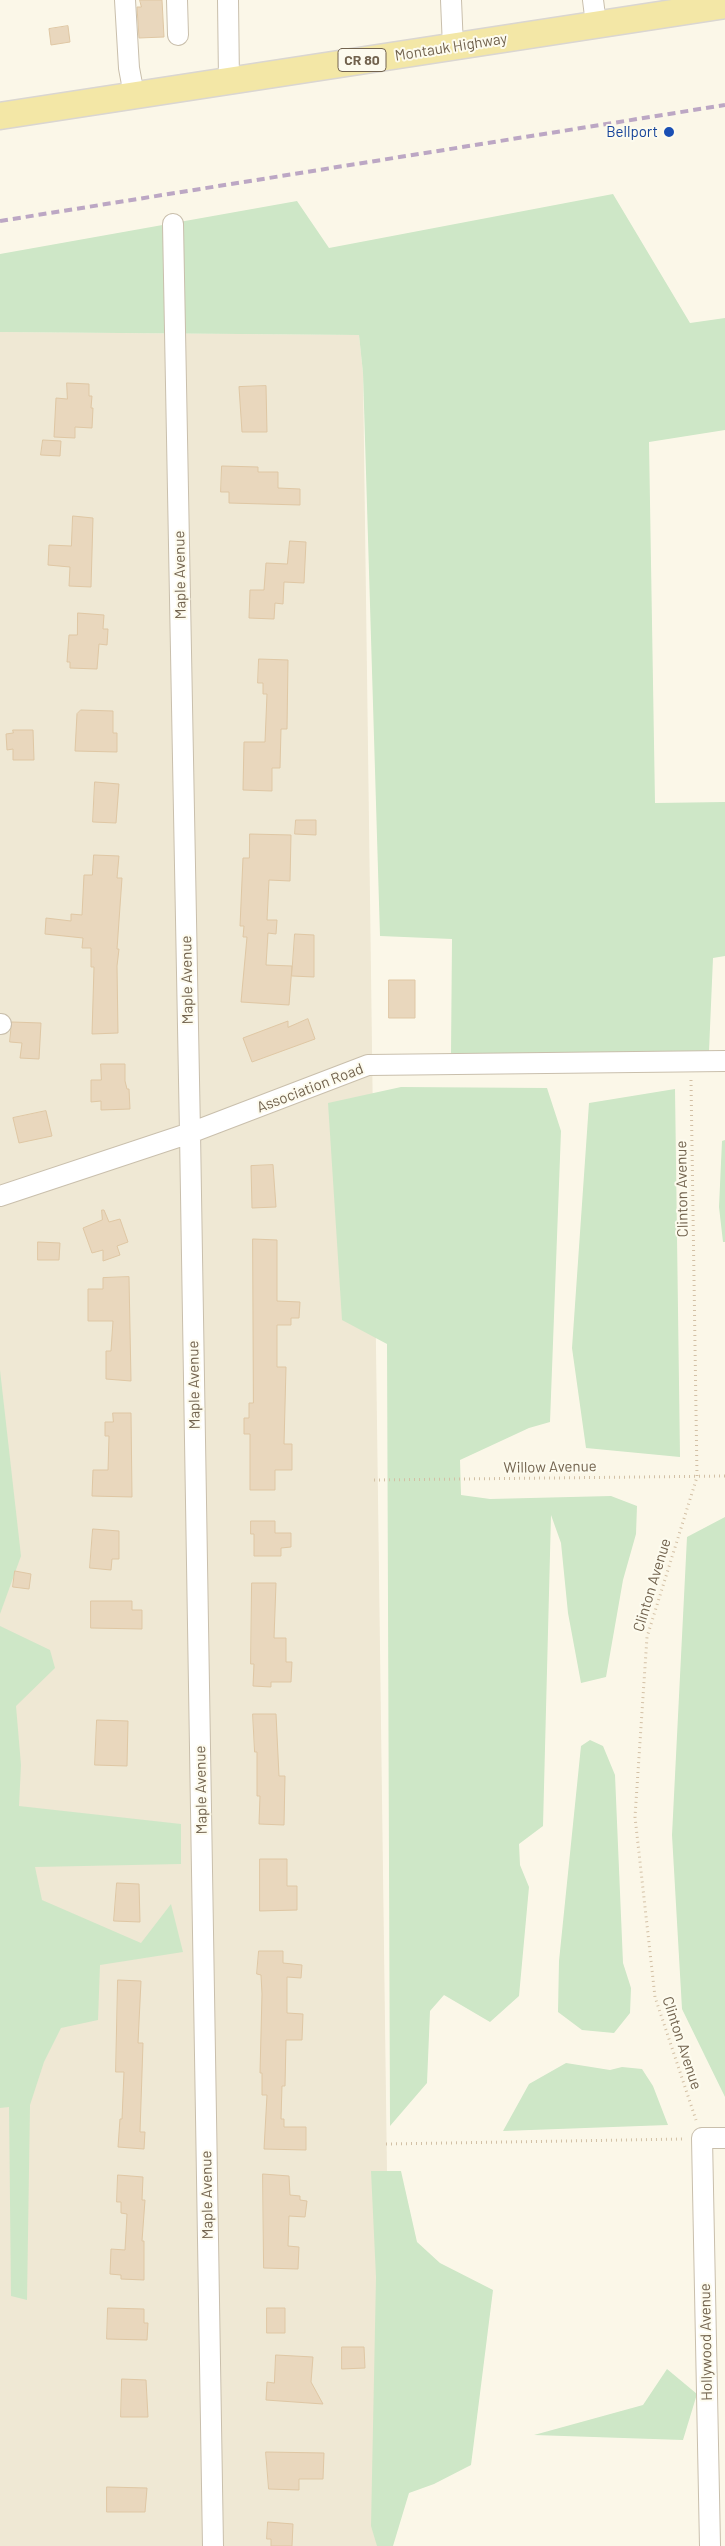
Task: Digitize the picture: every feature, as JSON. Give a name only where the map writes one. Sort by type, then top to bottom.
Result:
[{"type":"main road","name":"Montauk Highway","points":[[0,116],[453,47],[595,12],[725,5]]},
{"type":"street","points":[[125,0],[129,68],[134,95]]},
{"type":"street","points":[[177,0],[178,35]]},
{"type":"street","points":[[228,0],[229,80]]},
{"type":"street","points":[[451,0],[453,47]]},
{"type":"street","points":[[724,0],[725,5]]},
{"type":"street","name":"Maple Avenue","points":[[173,224],[213,2546]]},
{"type":"street","name":"Association Road","points":[[0,1196],[190,1133],[368,1065],[725,1061]]},
{"type":"street","points":[[702,2138],[725,2138]]},
{"type":"street","name":"Hollywood Avenue","points":[[702,2138],[710,2546]]},
{"type":"path","name":"Clinton Avenue","points":[[691,1062],[697,1477],[647,1637],[635,1817],[654,1997],[702,2138]]},
{"type":"path","name":"Willow Avenue","points":[[374,1480],[725,1476]]},
{"type":"path","points":[[386,2144],[702,2138]]},
{"type":"shaded area","points":[[0,332],[359,335],[363,373],[392,2546],[0,2546]]},
{"type":"green space","points":[[613,194],[690,323],[725,318],[725,430],[649,442],[655,803],[725,802],[725,956],[713,958],[709,1051],[451,1054],[452,939],[380,936],[363,373],[359,335],[0,332],[0,254],[297,201],[329,248]]},
{"type":"green space","points":[[401,1087],[547,1088],[561,1131],[550,1422],[529,1428],[460,1460],[461,1495],[490,1499],[611,1496],[637,1506],[636,1534],[623,1580],[606,1677],[581,1683],[568,1613],[561,1543],[551,1515],[543,1826],[519,1844],[520,1865],[529,1887],[519,1996],[490,2022],[444,1995],[430,2011],[427,2083],[390,2126],[387,1344],[342,1320],[328,1103]]},
{"type":"green space","points":[[675,1089],[680,1457],[586,1448],[572,1348],[589,1103]]},
{"type":"green space","points":[[725,1140],[725,1242],[723,1242],[719,1207],[722,1141]]},
{"type":"green space","points":[[0,1370],[21,1556],[0,1614]]},
{"type":"green space","points":[[725,1517],[725,2097],[682,2009],[672,1835],[687,1537]]},
{"type":"green space","points":[[0,1626],[50,1650],[55,1668],[16,1706],[21,1765],[19,1806],[181,1824],[181,1864],[35,1867],[42,1900],[141,1943],[171,1904],[183,1952],[100,1965],[98,2020],[61,2028],[44,2062],[30,2105],[27,2300],[11,2296],[9,2107],[0,2108]]},
{"type":"green space","points":[[590,1740],[603,1746],[615,1775],[623,1963],[631,1988],[630,2013],[614,2033],[582,2030],[558,2012],[559,1961],[581,1746]]},
{"type":"green space","points":[[566,2063],[610,2070],[622,2067],[642,2069],[653,2086],[668,2125],[503,2131],[529,2084]]},
{"type":"green space","points":[[371,2171],[401,2171],[417,2242],[440,2263],[493,2290],[471,2465],[434,2484],[409,2493],[393,2546],[377,2546],[371,2526],[376,2277]]},
{"type":"green space","points":[[667,2369],[697,2394],[683,2440],[534,2435],[643,2405]]},
{"type":"building","points":[[140,0],[162,0],[164,37],[139,38],[137,7],[141,7]]},
{"type":"building","points":[[68,26],[70,42],[51,45],[49,29]]},
{"type":"building","points":[[67,383],[89,384],[89,396],[92,396],[92,428],[75,427],[75,438],[54,437],[56,398],[67,399]]},
{"type":"building","points":[[266,386],[267,432],[242,432],[239,387]]},
{"type":"building","points":[[43,440],[61,441],[60,456],[41,455]]},
{"type":"building","points":[[222,466],[258,467],[258,472],[278,472],[278,488],[300,489],[300,505],[229,503],[229,492],[221,492]]},
{"type":"building","points":[[73,516],[93,518],[91,587],[69,586],[70,567],[48,565],[49,545],[71,546]]},
{"type":"building","points":[[290,541],[306,542],[304,583],[284,582],[283,604],[275,603],[274,619],[249,618],[250,590],[264,590],[266,563],[287,564]]},
{"type":"building","points":[[78,613],[104,615],[103,629],[108,629],[107,645],[99,644],[97,669],[70,668],[70,662],[67,662],[69,635],[77,635]]},
{"type":"building","points":[[259,659],[288,660],[287,729],[281,729],[280,768],[272,768],[272,791],[243,790],[244,742],[265,742],[267,694],[263,694],[263,683],[258,683]]},
{"type":"building","points":[[81,710],[113,711],[113,733],[117,733],[117,752],[75,751],[77,714]]},
{"type":"building","points":[[13,730],[33,730],[34,760],[13,760],[13,749],[7,750],[6,734],[13,733]]},
{"type":"building","points":[[95,782],[119,784],[116,823],[93,822]]},
{"type":"building","points":[[296,820],[316,820],[316,835],[295,834]]},
{"type":"building","points":[[250,834],[291,835],[290,881],[269,880],[267,920],[277,920],[276,934],[268,933],[266,965],[292,966],[289,1005],[241,1002],[247,937],[243,937],[244,926],[240,926],[243,858],[249,858]]},
{"type":"building","points":[[94,855],[119,856],[117,878],[122,878],[117,949],[119,949],[117,966],[118,1033],[92,1034],[94,967],[91,967],[91,948],[82,948],[83,938],[45,934],[46,918],[71,921],[71,914],[82,915],[84,875],[92,875]]},
{"type":"building","points":[[295,934],[314,935],[314,977],[292,976]]},
{"type":"building","points":[[389,980],[415,980],[415,1018],[389,1018]]},
{"type":"building","points":[[308,1019],[315,1039],[252,1062],[243,1038],[288,1021],[288,1027]]},
{"type":"building","points":[[12,1022],[41,1023],[39,1059],[20,1058],[22,1043],[10,1042]]},
{"type":"building","points":[[101,1064],[125,1064],[125,1081],[127,1089],[129,1089],[130,1109],[101,1110],[101,1101],[91,1102],[91,1080],[101,1080]]},
{"type":"building","points":[[46,1111],[52,1136],[19,1143],[13,1118]]},
{"type":"building","points":[[273,1165],[276,1207],[252,1208],[251,1166]]},
{"type":"building","points":[[102,1210],[104,1210],[109,1222],[120,1219],[128,1242],[117,1246],[120,1255],[103,1261],[103,1250],[92,1253],[83,1228],[102,1220]]},
{"type":"building","points":[[253,1239],[277,1240],[277,1301],[300,1302],[299,1318],[291,1318],[291,1325],[277,1325],[277,1367],[286,1367],[284,1444],[292,1444],[292,1470],[275,1470],[275,1490],[250,1490],[250,1434],[244,1434],[244,1418],[249,1418],[249,1403],[253,1403]]},
{"type":"building","points":[[38,1242],[60,1243],[59,1260],[38,1260]]},
{"type":"building","points":[[129,1277],[131,1381],[106,1379],[106,1351],[111,1351],[113,1321],[88,1321],[88,1289],[103,1289],[103,1278]]},
{"type":"building","points":[[113,1413],[131,1413],[132,1497],[92,1496],[93,1470],[108,1470],[109,1436],[105,1436],[105,1422],[113,1422]]},
{"type":"building","points":[[251,1521],[275,1521],[275,1533],[291,1533],[291,1547],[281,1548],[281,1556],[254,1556],[254,1534],[251,1534]]},
{"type":"building","points":[[93,1529],[119,1531],[119,1559],[112,1559],[111,1570],[90,1568]]},
{"type":"building","points":[[15,1571],[31,1574],[29,1589],[13,1587]]},
{"type":"building","points":[[252,1583],[276,1583],[274,1638],[286,1638],[286,1662],[292,1662],[291,1682],[271,1682],[271,1687],[253,1686],[254,1664],[251,1664]]},
{"type":"building","points":[[91,1601],[132,1601],[132,1610],[142,1610],[142,1629],[91,1628]]},
{"type":"building","points":[[253,1714],[276,1714],[279,1776],[285,1776],[284,1825],[259,1824],[260,1796],[257,1796],[257,1752],[255,1752]]},
{"type":"building","points":[[97,1720],[128,1721],[127,1766],[95,1765]]},
{"type":"building","points":[[260,1859],[287,1859],[287,1886],[297,1886],[297,1910],[260,1911]]},
{"type":"building","points":[[117,1883],[139,1884],[140,1922],[114,1921]]},
{"type":"building","points":[[259,1951],[283,1951],[283,1963],[302,1965],[301,1978],[287,1977],[287,2013],[303,2014],[302,2040],[286,2040],[285,2086],[282,2086],[281,2119],[284,2119],[284,2127],[306,2127],[306,2150],[264,2149],[267,2095],[262,2095],[262,2073],[260,2073],[262,1994],[261,1975],[257,1974]]},
{"type":"building","points":[[118,1980],[141,1981],[138,2043],[143,2043],[140,2132],[145,2132],[144,2149],[118,2147],[120,2119],[122,2119],[124,2072],[116,2072]]},
{"type":"building","points":[[263,2174],[289,2176],[290,2195],[300,2196],[300,2200],[307,2201],[305,2217],[289,2216],[288,2246],[299,2247],[298,2269],[264,2268]]},
{"type":"building","points":[[118,2175],[143,2177],[142,2200],[145,2200],[142,2241],[144,2241],[144,2280],[121,2279],[121,2275],[110,2274],[111,2249],[125,2250],[127,2214],[121,2213],[121,2202],[117,2202]]},
{"type":"building","points":[[108,2308],[144,2309],[144,2323],[148,2323],[147,2340],[107,2339]]},
{"type":"building","points":[[267,2308],[285,2308],[285,2333],[267,2333]]},
{"type":"building","points":[[342,2347],[364,2347],[365,2368],[342,2369]]},
{"type":"building","points":[[276,2355],[313,2357],[311,2382],[323,2404],[266,2400],[267,2382],[274,2383]]},
{"type":"building","points":[[122,2379],[146,2380],[148,2417],[121,2417]]},
{"type":"building","points":[[266,2452],[324,2453],[323,2479],[299,2479],[299,2490],[269,2489]]},
{"type":"building","points":[[107,2487],[147,2488],[145,2512],[107,2512]]},
{"type":"building","points":[[268,2522],[293,2524],[292,2546],[271,2546],[271,2539],[267,2539]]},
{"type":"railway","points":[[0,221],[725,105]]},
{"type":"place","name":"Bellport","points":[[669,132]]}]
